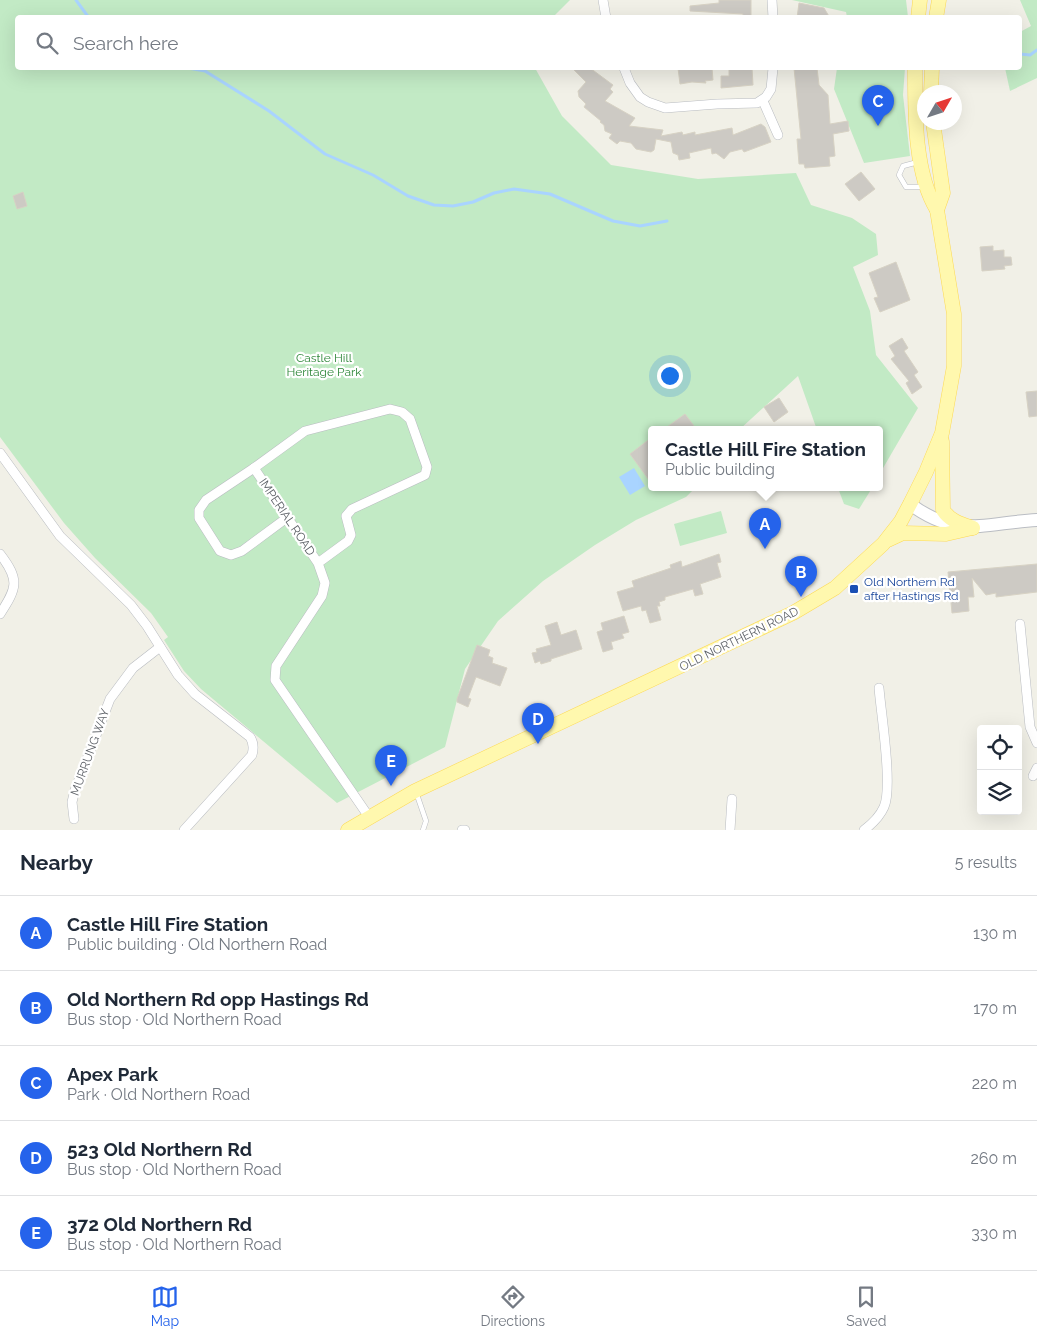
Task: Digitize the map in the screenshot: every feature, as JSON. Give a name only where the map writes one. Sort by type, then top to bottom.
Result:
[{"type":"main road","points":[[918,15],[920,0]]},
{"type":"main road","points":[[936,15],[939,0]]},
{"type":"main road","name":"OLD NORTHERN ROAD","points":[[348,830],[415,791],[793,613],[835,588],[883,544],[901,520],[926,472],[942,433],[954,366],[955,345],[954,314],[937,210],[928,196],[922,161],[916,118],[914,70]]},
{"type":"main road","points":[[931,85],[932,70]]},
{"type":"main road","name":"OLD NORTHERN ROAD","points":[[934,130],[943,193],[937,210]]},
{"type":"main road","points":[[942,433],[944,510],[947,517],[972,528]]},
{"type":"main road","points":[[910,504],[938,522],[972,528]]},
{"type":"main road","points":[[883,544],[903,533],[946,534],[972,528],[1037,520]]},
{"type":"street","points":[[603,0],[606,15]]},
{"type":"street","points":[[772,0],[773,15]]},
{"type":"street","points":[[625,70],[634,90],[648,102],[657,106],[749,105],[763,101],[770,89],[773,70]]},
{"type":"street","points":[[763,101],[778,135]]},
{"type":"street","name":"IMPERIAL ROAD","points":[[318,563],[348,541],[351,535],[346,516],[352,509],[425,475],[428,467],[410,418],[402,412],[390,409],[305,431],[254,468],[318,563],[325,583],[322,596],[276,666],[275,680],[368,818]]},
{"type":"street","points":[[0,454],[60,536],[131,605],[178,675],[195,694],[250,736],[254,748],[252,754],[184,830]]},
{"type":"street","points":[[254,468],[206,500],[199,510],[199,518],[220,551],[231,555],[242,551],[288,517]]},
{"type":"street","points":[[0,554],[14,576],[15,588],[0,614]]},
{"type":"street","points":[[1020,624],[1030,727],[1037,743]]},
{"type":"street","name":"MURRUNG WAY","points":[[74,819],[72,802],[75,790],[110,699],[133,668],[160,646]]},
{"type":"street","points":[[864,830],[873,823],[885,805],[886,790],[879,688]]},
{"type":"street","points":[[730,830],[732,799]]},
{"type":"lane","points":[[922,161],[906,164],[901,168],[899,176],[906,187],[927,187]]},
{"type":"lane","points":[[415,791],[426,821],[423,830]]},
{"type":"green space","name":"Castle Hill Heritage Park","points":[[0,0],[570,0],[555,15],[15,15],[15,70],[536,70],[562,116],[611,165],[698,179],[796,173],[811,205],[852,218],[876,234],[878,255],[853,267],[870,311],[876,355],[918,408],[883,468],[883,426],[816,426],[798,376],[743,426],[648,426],[648,491],[692,491],[686,497],[636,520],[595,545],[543,581],[498,621],[465,669],[445,747],[337,803],[201,689],[184,671],[164,640],[168,637],[151,613],[95,558],[64,523],[0,437]]},
{"type":"green space","points":[[792,0],[906,0],[908,15],[847,15],[846,12]]},
{"type":"green space","points":[[1020,0],[1037,0],[1037,78],[1010,91],[1005,70],[1022,70],[1022,31],[1031,26]]},
{"type":"green space","points":[[837,70],[905,70],[903,95],[910,156],[864,163],[834,89]]},
{"type":"green space","points":[[839,491],[870,491],[859,509],[844,504]]},
{"type":"green space","points":[[721,511],[727,533],[680,546],[674,524]]},
{"type":"water","points":[[634,468],[645,486],[630,495],[619,477]]},
{"type":"building","points":[[719,0],[751,0],[751,15],[690,11],[690,6],[719,3]]},
{"type":"building","points":[[799,3],[824,8],[828,15],[797,15]]},
{"type":"building","points":[[574,70],[593,70],[613,85],[610,89],[613,92],[605,101],[635,118],[629,126],[663,130],[661,136],[682,132],[683,135],[695,132],[695,135],[732,128],[733,135],[761,124],[765,127],[771,142],[744,152],[742,149],[730,152],[724,159],[716,153],[712,154],[711,148],[689,153],[690,158],[679,160],[678,155],[673,153],[671,142],[656,139],[654,150],[651,152],[636,149],[631,143],[620,141],[617,144],[609,138],[612,134],[605,131],[601,121],[584,107],[586,104],[579,97],[578,91],[586,82]]},
{"type":"building","points":[[678,70],[712,70],[713,80],[705,81],[706,83],[692,82],[680,84]]},
{"type":"building","points":[[729,70],[752,70],[753,85],[721,88],[721,76],[729,76]]},
{"type":"building","points":[[794,70],[817,70],[819,85],[828,95],[830,124],[848,121],[849,131],[833,134],[835,156],[829,157],[830,166],[805,168],[804,164],[799,164],[797,139],[801,139]]},
{"type":"building","points":[[861,172],[875,189],[859,201],[845,184]]},
{"type":"building","points":[[23,192],[27,206],[17,209],[13,196]]},
{"type":"building","points":[[993,246],[993,251],[1004,250],[1004,257],[1011,257],[1012,265],[1004,266],[1005,269],[982,271],[980,247]]},
{"type":"building","points":[[896,262],[910,300],[880,312],[874,298],[878,297],[869,273]]},
{"type":"building","points":[[902,338],[908,348],[904,351],[918,372],[914,375],[922,387],[912,394],[906,383],[909,381],[891,359],[895,356],[889,346]]},
{"type":"building","points":[[1037,391],[1037,416],[1029,417],[1026,392]]},
{"type":"building","points":[[779,398],[788,412],[774,422],[764,407]]},
{"type":"building","points":[[685,414],[694,426],[668,426]]},
{"type":"building","points":[[648,440],[648,479],[630,454]]},
{"type":"building","points":[[719,554],[721,562],[717,563],[721,577],[700,584],[703,594],[695,596],[693,589],[665,597],[665,600],[659,602],[660,606],[657,606],[661,620],[650,623],[646,610],[642,611],[641,606],[623,611],[617,592],[634,587],[632,581],[671,568],[670,565],[681,561],[682,567]]},
{"type":"building","points":[[1037,564],[1037,592],[996,597],[996,593],[986,595],[972,578],[974,597],[968,597],[969,611],[952,613],[948,572]]},
{"type":"building","points":[[624,616],[629,632],[622,634],[624,638],[611,642],[613,649],[603,652],[597,632],[603,630],[601,623]]},
{"type":"building","points":[[557,622],[561,635],[576,630],[582,649],[541,664],[540,661],[535,663],[532,653],[537,652],[536,649],[551,645],[545,626]]},
{"type":"building","points":[[477,645],[490,650],[488,656],[493,658],[492,663],[507,668],[500,686],[476,677],[468,698],[471,699],[468,707],[457,702],[457,699]]},
{"type":"waterway","points":[[76,0],[87,15]]},
{"type":"waterway","points":[[1022,54],[1030,55],[1037,50]]},
{"type":"waterway","points":[[199,70],[205,71],[269,111],[325,154],[373,175],[408,196],[434,205],[453,206],[473,202],[494,193],[514,189],[550,194],[613,221],[640,226],[667,221]]},
{"type":"place","name":"Apex Park","points":[[878,126]]},
{"type":"place","name":"Castle Hill Fire Station","points":[[765,549]]},
{"type":"place","name":"Old Northern Rd after Hastings Rd","points":[[854,589]]},
{"type":"place","name":"Old Northern Rd opp Hastings Rd","points":[[801,597]]},
{"type":"place","name":"523 Old Northern Rd","points":[[538,744]]},
{"type":"place","name":"372 Old Northern Rd","points":[[391,786]]}]
